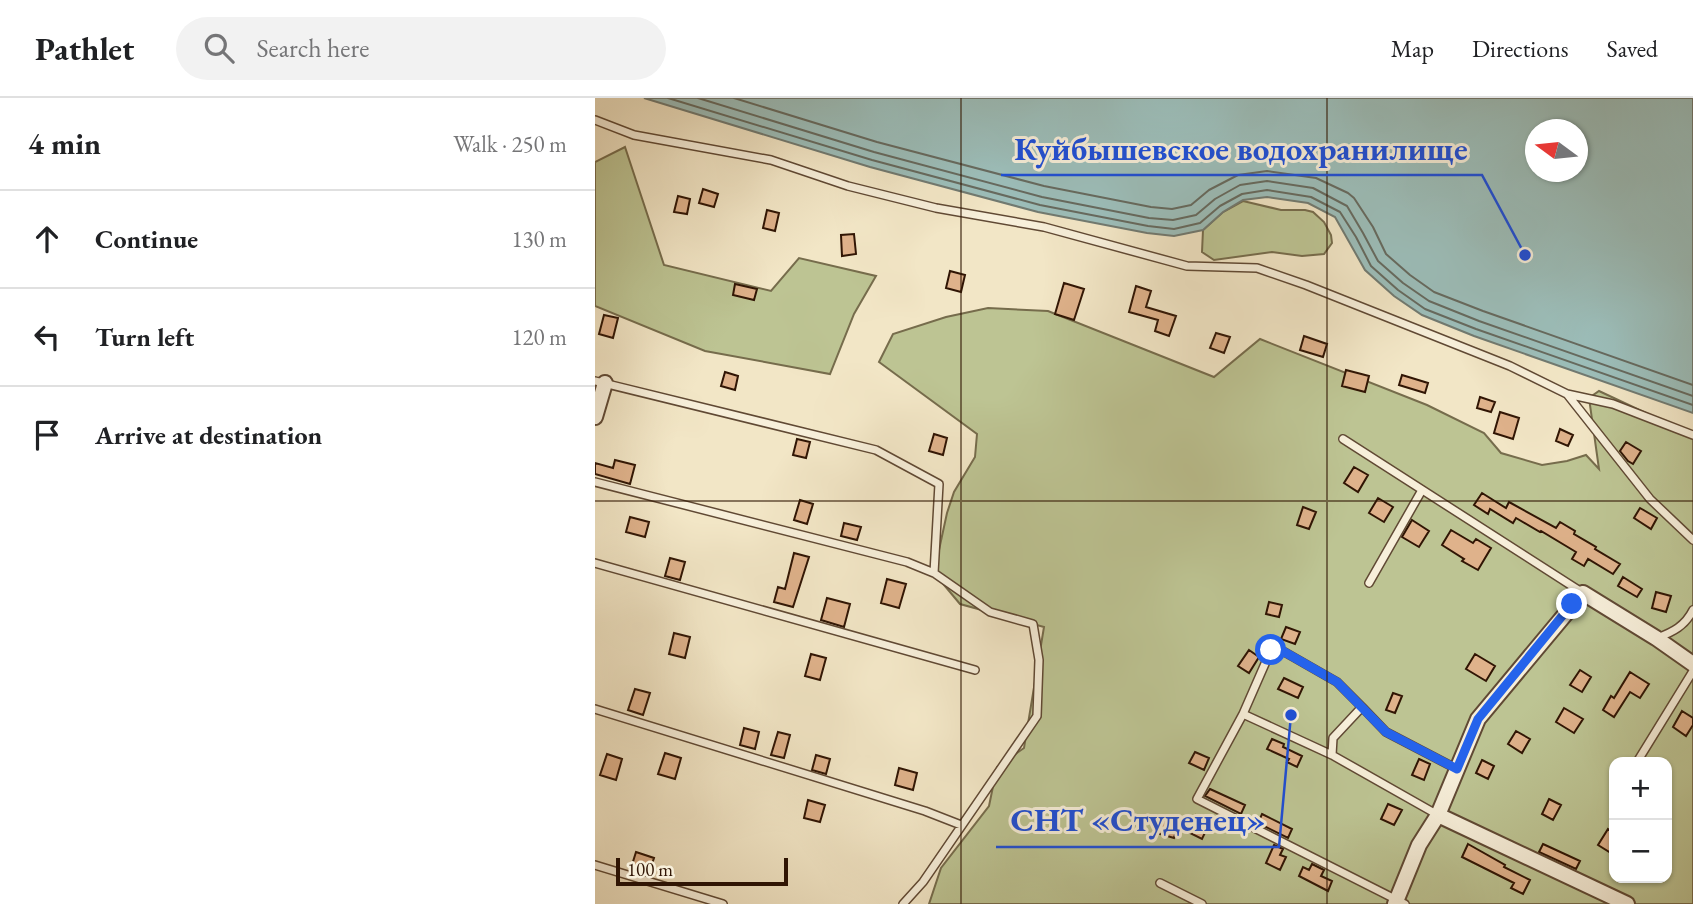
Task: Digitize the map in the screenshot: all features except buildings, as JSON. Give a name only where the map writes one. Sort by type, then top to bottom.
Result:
[{"type":"street","points":[[595,417],[600,382]]},
{"type":"street","points":[[1398,903],[1419,845],[1438,815],[1478,719],[1583,593],[1693,664]]},
{"type":"street","points":[[1438,815],[1627,904]]},
{"type":"lane","points":[[595,120],[634,135],[771,160],[848,186],[936,208],[1044,227],[1187,266],[1257,268],[1510,366],[1567,394],[1613,404],[1693,435]]},
{"type":"lane","points":[[600,382],[876,450],[939,484],[934,573]]},
{"type":"lane","points":[[1567,394],[1650,499],[1693,540]]},
{"type":"lane","points":[[1343,439],[1583,593]]},
{"type":"lane","points":[[595,482],[907,562],[934,573],[990,612],[1033,624],[1039,660],[1037,716],[923,882],[903,904]]},
{"type":"lane","points":[[1369,583],[1422,490]]},
{"type":"lane","points":[[595,563],[975,670]]},
{"type":"lane","points":[[1656,638],[1681,626],[1693,610]]},
{"type":"lane","points":[[1398,903],[1197,799],[1243,714],[1271,650],[1281,650],[1337,682],[1386,732],[1457,769]]},
{"type":"lane","points":[[1640,757],[1693,671]]},
{"type":"lane","points":[[1332,755],[1333,738],[1362,707]]},
{"type":"lane","points":[[595,709],[925,811],[961,825]]},
{"type":"lane","points":[[1243,714],[1332,755],[1438,815]]},
{"type":"lane","points":[[595,865],[723,904]]},
{"type":"lane","points":[[1160,883],[1202,904]]},
{"type":"green space","points":[[625,147],[664,265],[771,291],[799,258],[876,276],[854,314],[830,374],[705,351],[595,306],[595,162]]},
{"type":"green space","points":[[1243,201],[1281,210],[1313,212],[1324,222],[1332,243],[1324,254],[1302,256],[1272,252],[1214,260],[1202,252],[1203,230],[1223,212]]},
{"type":"green space","points":[[988,308],[1048,311],[1214,377],[1260,339],[1427,405],[1484,433],[1501,453],[1542,465],[1586,455],[1599,469],[1589,398],[1599,391],[1693,435],[1693,904],[929,904],[941,868],[989,806],[997,767],[1024,748],[1044,627],[960,604],[934,573],[947,513],[954,492],[975,457],[977,434],[879,362],[893,334],[946,317]]},
{"type":"water","points":[[644,98],[1693,98],[1693,413],[1422,315],[1394,296],[1365,270],[1335,217],[1308,203],[1267,197],[1243,200],[1223,212],[1203,230],[1174,236],[1038,212],[870,167]]},
{"type":"place","name":"Куйбышевское водохранилище","points":[[1525,255]]},
{"type":"place","name":"СНТ «Студенец»","points":[[1291,715]]},
{"type":"route","points":[[1271,650],[1281,650],[1337,682],[1386,732],[1457,769],[1478,719],[1572,604]]}]
